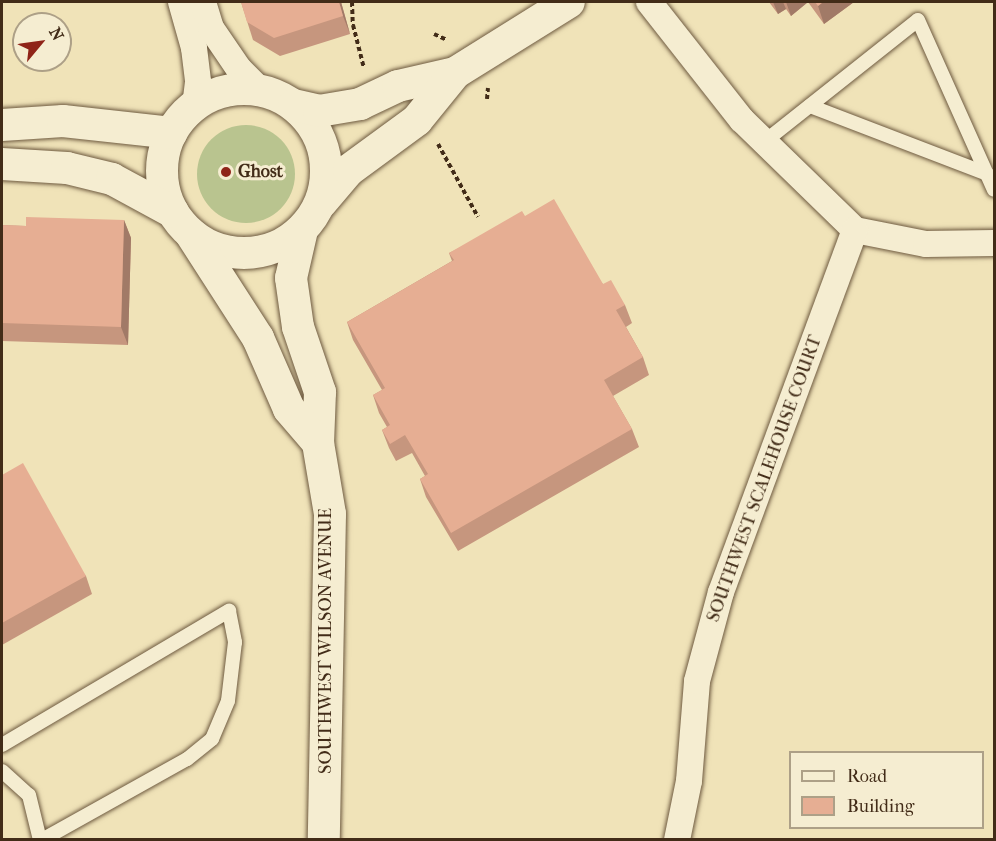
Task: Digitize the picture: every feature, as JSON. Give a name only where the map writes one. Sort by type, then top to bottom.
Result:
[{"type":"street","points":[[181,2],[194,48],[198,82],[195,105]]},
{"type":"street","points":[[203,2],[211,28],[239,69],[260,90],[294,105],[319,111],[360,104],[398,86],[455,73],[569,2]]},
{"type":"street","points":[[649,2],[742,120],[855,230],[926,244],[994,243]]},
{"type":"street","points":[[2,164],[67,168],[112,179],[182,222],[211,247],[234,253],[259,253],[282,244],[302,230],[320,204],[349,170],[417,120],[455,73]]},
{"type":"street","points":[[260,90],[237,89],[214,94],[195,105],[171,133],[163,168],[163,186],[182,222],[258,338],[289,410],[318,443]]},
{"type":"street","points":[[294,105],[312,125],[324,150],[326,178],[320,204]]},
{"type":"street","points":[[2,125],[63,121],[171,133]]},
{"type":"street","name":"SOUTHWEST WILSON AVENUE","points":[[302,230],[291,278],[298,327],[320,392],[318,443],[330,514],[324,840]]},
{"type":"street","name":"SOUTHWEST SCALEHOUSE COURT","points":[[677,840],[689,782],[697,681],[721,592],[855,230]]},
{"type":"lane","points":[[764,142],[918,20],[994,190]]},
{"type":"lane","points":[[810,106],[987,174]]},
{"type":"lane","points":[[2,745],[229,611],[235,642],[228,700],[212,739],[187,759],[41,840],[29,795],[2,771]]},
{"type":"path","points":[[352,2],[353,25],[366,73]]},
{"type":"path","points":[[434,138],[478,217]]},
{"type":"green space","points":[[246,125],[265,129],[280,140],[291,155],[295,174],[291,193],[280,208],[265,219],[246,223],[227,219],[212,208],[201,193],[197,174],[201,155],[212,140],[227,129]]},
{"type":"building","points":[[241,2],[339,2],[343,16],[274,38],[247,22]]},
{"type":"building","points":[[554,199],[603,284],[611,280],[625,305],[616,310],[643,357],[604,380],[632,429],[451,533],[420,479],[428,474],[405,435],[390,444],[382,430],[390,425],[373,395],[385,388],[347,322],[454,260],[449,253],[522,211],[525,216]]},
{"type":"building","points":[[26,217],[124,220],[121,327],[2,323],[2,225],[26,226]]},
{"type":"building","points":[[23,463],[86,576],[2,623],[2,475]]},
{"type":"place","name":"Ghost","points":[[226,172]]}]
